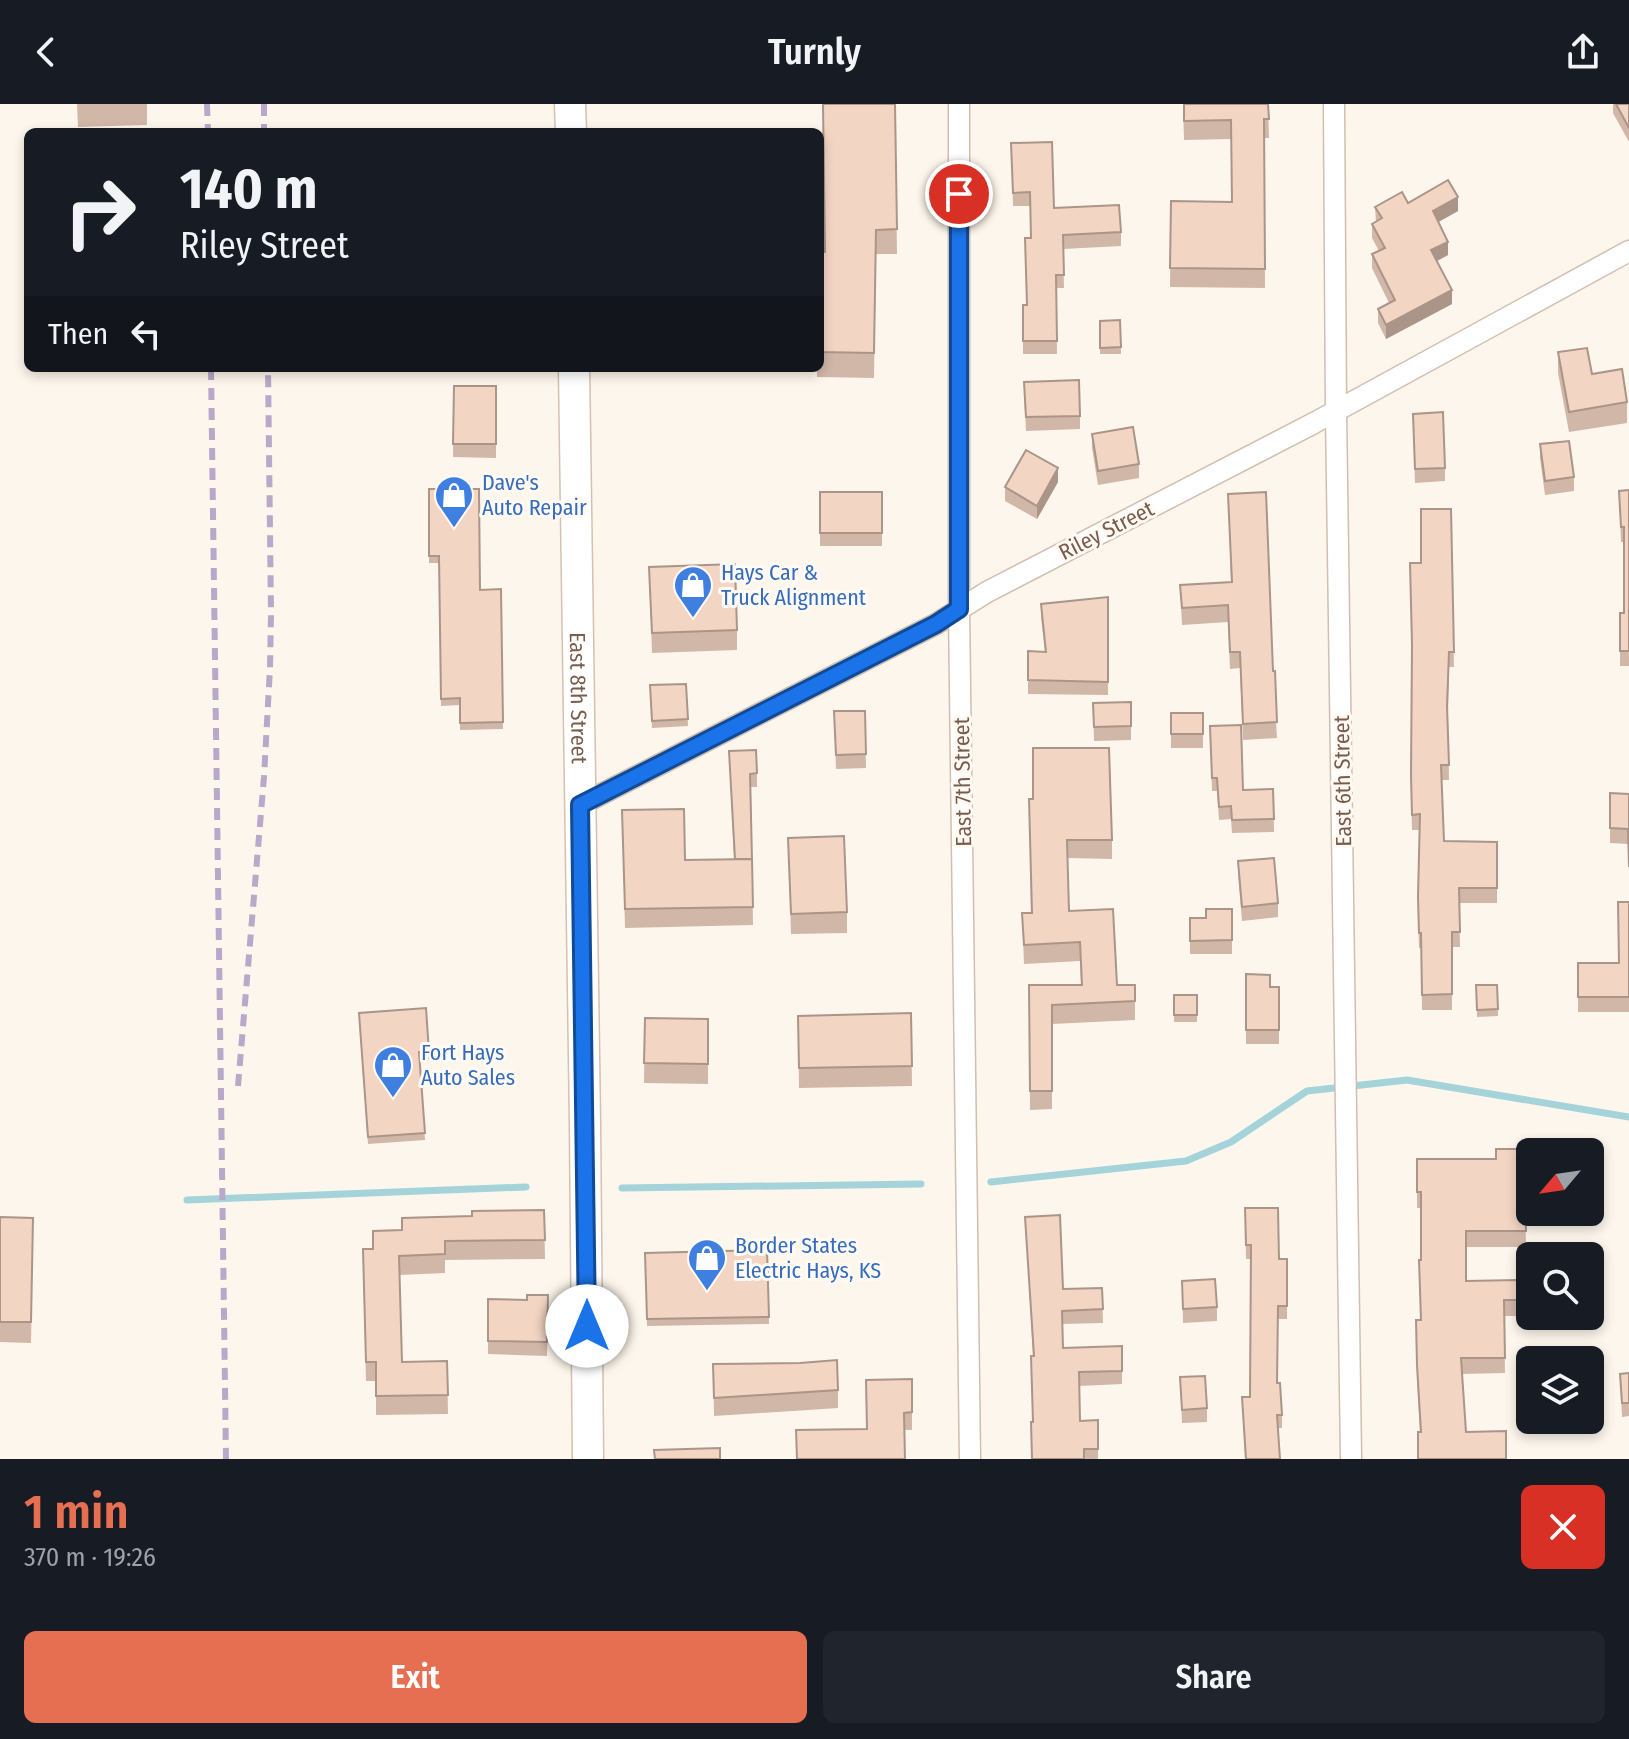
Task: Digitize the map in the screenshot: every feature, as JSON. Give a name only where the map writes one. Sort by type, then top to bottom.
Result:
[{"type":"main road","points":[[570,104],[571,128]]},
{"type":"main road","name":"East 8th Street","points":[[574,372],[588,1459]]},
{"type":"street","name":"East 7th Street","points":[[959,104],[959,609],[970,1459]]},
{"type":"street","name":"East 6th Street","points":[[1334,104],[1351,1459]]},
{"type":"street","name":"Riley Street","points":[[580,805],[936,624],[1001,585],[1336,411],[1629,251]]},
{"type":"building","points":[[823,104],[895,104],[897,229],[876,230],[874,353],[824,352]]},
{"type":"building","points":[[1184,104],[1268,104],[1269,119],[1264,119],[1265,269],[1170,268],[1171,201],[1232,202],[1231,120],[1184,121]]},
{"type":"building","points":[[1616,104],[1629,104],[1629,128]]},
{"type":"building","points":[[1052,142],[1054,208],[1119,205],[1121,232],[1063,235],[1064,275],[1056,275],[1057,341],[1023,341],[1023,305],[1027,305],[1025,238],[1031,238],[1030,192],[1013,193],[1011,143]]},
{"type":"building","points":[[1448,180],[1458,197],[1433,211],[1448,242],[1431,250],[1452,290],[1386,325],[1378,309],[1395,300],[1372,254],[1385,248],[1372,224],[1382,218],[1375,207],[1402,192],[1408,203]]},
{"type":"building","points":[[1120,320],[1121,347],[1100,348],[1100,321]]},
{"type":"building","points":[[1587,348],[1592,374],[1622,369],[1627,402],[1569,412],[1558,352]]},
{"type":"building","points":[[1079,380],[1080,416],[1026,417],[1024,382]]},
{"type":"building","points":[[454,386],[496,386],[496,444],[453,444]]},
{"type":"building","points":[[1443,412],[1445,468],[1415,469],[1413,414]]},
{"type":"building","points":[[1133,427],[1139,464],[1098,471],[1092,434]]},
{"type":"building","points":[[1569,441],[1574,477],[1545,481],[1540,444]]},
{"type":"building","points":[[1026,450],[1058,468],[1037,506],[1005,487]]},
{"type":"building","points":[[429,489],[479,489],[480,590],[501,589],[503,722],[460,723],[460,698],[441,699],[439,556],[429,556]]},
{"type":"building","points":[[1629,490],[1629,651],[1620,651],[1620,613],[1624,613],[1624,527],[1621,527],[1619,491]]},
{"type":"building","points":[[820,492],[882,492],[882,533],[820,533]]},
{"type":"building","points":[[1266,492],[1277,722],[1243,724],[1240,652],[1230,652],[1228,605],[1182,608],[1180,585],[1232,582],[1228,494]]},
{"type":"building","points":[[1421,509],[1451,509],[1454,652],[1449,652],[1449,765],[1441,765],[1444,841],[1497,842],[1497,888],[1459,888],[1460,932],[1452,932],[1452,994],[1422,995],[1418,897],[1420,814],[1412,815],[1410,563],[1421,563]]},
{"type":"building","name":"Hays Car & Truck Alignment","points":[[735,564],[737,630],[652,633],[649,567]]},
{"type":"building","points":[[1108,597],[1108,682],[1028,680],[1028,651],[1046,652],[1041,604]]},
{"type":"building","points":[[686,684],[688,719],[652,721],[650,685]]},
{"type":"building","points":[[1131,702],[1131,726],[1094,727],[1093,703]]},
{"type":"building","points":[[834,711],[865,711],[866,754],[836,755]]},
{"type":"building","points":[[1171,713],[1203,713],[1203,734],[1171,734]]},
{"type":"building","points":[[1241,725],[1243,790],[1273,789],[1274,819],[1232,820],[1231,806],[1219,807],[1217,778],[1212,778],[1210,726]]},
{"type":"building","points":[[1033,748],[1109,748],[1112,840],[1067,840],[1069,911],[1113,909],[1117,985],[1135,985],[1135,1001],[1052,1005],[1052,1091],[1030,1091],[1029,985],[1082,985],[1080,942],[1024,945],[1022,913],[1032,913],[1029,799],[1033,799]]},
{"type":"building","points":[[756,750],[757,773],[750,774],[752,859],[735,859],[729,751]]},
{"type":"building","points":[[1610,793],[1629,794],[1629,867],[1628,829],[1610,828]]},
{"type":"building","points":[[684,809],[685,860],[752,859],[753,907],[625,909],[622,810]]},
{"type":"building","points":[[844,836],[847,912],[791,914],[788,838]]},
{"type":"building","points":[[1274,858],[1278,903],[1242,907],[1238,861]]},
{"type":"building","points":[[1618,902],[1629,902],[1629,997],[1578,997],[1578,963],[1619,963]]},
{"type":"building","points":[[1206,909],[1232,909],[1232,940],[1190,941],[1190,918],[1206,918]]},
{"type":"building","points":[[1246,974],[1270,975],[1270,987],[1279,987],[1279,1030],[1246,1030]]},
{"type":"building","points":[[1476,985],[1497,985],[1498,1009],[1477,1010]]},
{"type":"building","points":[[1174,995],[1197,995],[1197,1015],[1174,1015]]},
{"type":"building","name":"Fort Hays Auto Sales","points":[[426,1008],[429,1052],[419,1052],[425,1133],[368,1137],[359,1013]]},
{"type":"building","points":[[911,1013],[912,1066],[799,1068],[798,1016]]},
{"type":"building","points":[[645,1018],[708,1019],[708,1064],[644,1063]]},
{"type":"building","points":[[1496,1149],[1516,1149],[1516,1226],[1526,1226],[1526,1231],[1466,1231],[1466,1281],[1516,1280],[1516,1300],[1504,1300],[1505,1358],[1461,1358],[1466,1432],[1506,1431],[1506,1459],[1418,1459],[1418,1432],[1421,1432],[1416,1320],[1421,1320],[1421,1192],[1417,1192],[1417,1159],[1496,1159]]},
{"type":"building","points":[[1245,1208],[1278,1208],[1279,1259],[1287,1259],[1287,1306],[1278,1306],[1277,1383],[1280,1383],[1282,1415],[1277,1415],[1280,1459],[1246,1459],[1242,1397],[1250,1397],[1251,1245],[1246,1245]]},
{"type":"building","points":[[544,1210],[545,1240],[445,1241],[445,1254],[399,1256],[402,1362],[447,1361],[448,1395],[376,1396],[376,1362],[366,1362],[363,1249],[373,1249],[373,1231],[402,1230],[402,1218],[472,1216],[472,1211]]},
{"type":"building","points":[[1060,1215],[1063,1289],[1102,1288],[1103,1309],[1062,1311],[1063,1348],[1122,1346],[1122,1371],[1079,1372],[1080,1421],[1098,1420],[1098,1449],[1084,1449],[1084,1459],[1032,1459],[1031,1356],[1034,1356],[1025,1217]]},
{"type":"building","points":[[0,1217],[33,1218],[31,1322],[0,1322]]},
{"type":"building","name":"Border States Electric Hays, KS","points":[[767,1250],[769,1317],[647,1319],[645,1253]]},
{"type":"building","points":[[1215,1279],[1217,1307],[1183,1309],[1182,1281]]},
{"type":"building","points":[[527,1295],[548,1295],[547,1342],[488,1341],[488,1299],[527,1300]]},
{"type":"building","points":[[837,1360],[838,1390],[714,1398],[713,1364]]},
{"type":"building","points":[[1629,1373],[1629,1403],[1622,1403],[1620,1374]]},
{"type":"building","points":[[1205,1376],[1207,1408],[1182,1410],[1180,1377]]},
{"type":"building","points":[[912,1379],[912,1412],[904,1413],[905,1459],[797,1459],[796,1430],[867,1429],[866,1380]]},
{"type":"building","points":[[720,1448],[720,1459],[655,1459],[654,1450]]},
{"type":"waterway","points":[[991,1182],[1186,1161],[1231,1142],[1307,1091],[1407,1080],[1629,1117]]},
{"type":"waterway","points":[[622,1188],[921,1184]]},
{"type":"waterway","points":[[187,1200],[526,1187]]},
{"type":"railway","points":[[207,104],[208,128]]},
{"type":"railway","points":[[264,104],[264,128]]},
{"type":"railway","points":[[211,372],[226,1459]]},
{"type":"railway","points":[[238,1086],[270,668],[268,372]]},
{"type":"place","name":"Dave's Auto Repair","points":[[454,529]]},
{"type":"place","name":"Hays Car & Truck Alignment","points":[[693,619]]},
{"type":"place","name":"Fort Hays Auto Sales","points":[[393,1099]]},
{"type":"place","name":"Border States Electric Hays, KS","points":[[707,1292]]},
{"type":"route","points":[[587,1326],[580,805],[936,624],[959,609],[959,194]]}]
